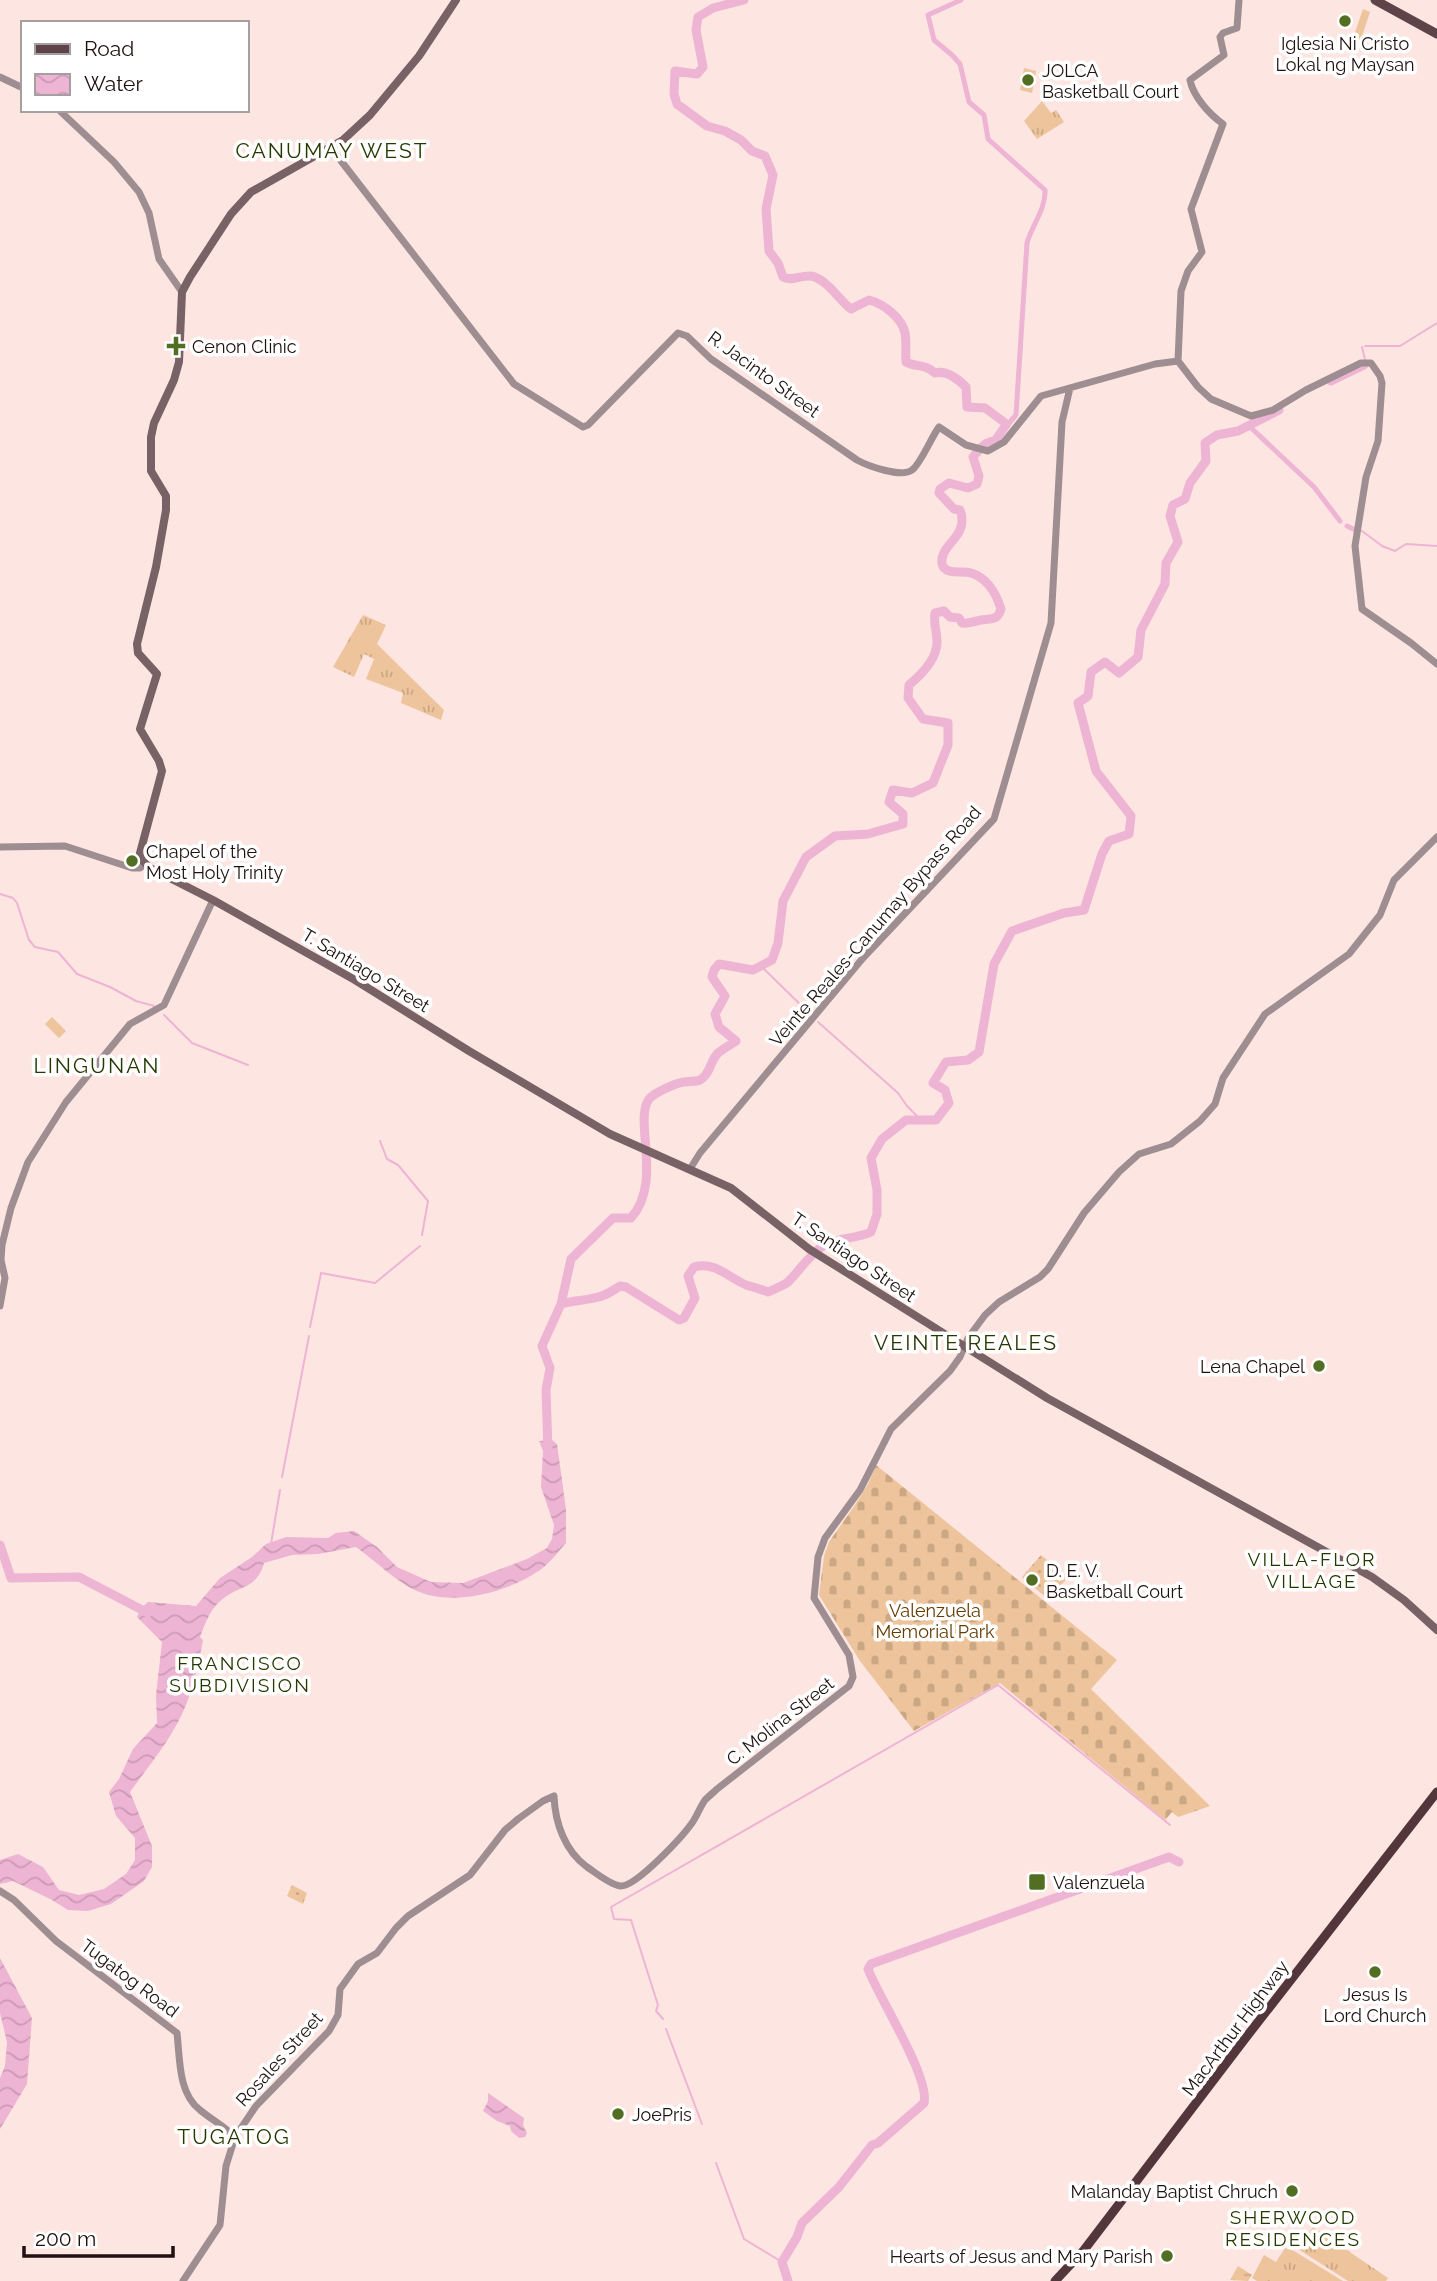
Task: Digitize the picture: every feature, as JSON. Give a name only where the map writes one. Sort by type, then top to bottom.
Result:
[{"type":"highway","name":"MacArthur Highway","points":[[1055,2281],[1084,2251],[1437,1792]]},
{"type":"main road","points":[[145,864],[140,853],[162,771],[140,726],[158,674],[138,653],[136,644],[156,567],[166,510],[166,496],[151,471],[150,437],[179,362],[182,292],[222,227],[243,201],[271,180],[331,148],[353,132],[381,104],[419,57],[456,0]]},
{"type":"main road","points":[[1375,0],[1437,34]]},
{"type":"main road","name":"T. Santiago Street","points":[[145,864],[355,980],[604,1131],[731,1188],[808,1249],[1047,1398],[1372,1577],[1404,1600],[1437,1630]]},
{"type":"street","points":[[1239,0],[1237,27],[1220,37],[1224,55],[1190,80],[1212,116],[1223,124],[1191,209],[1202,252],[1188,271],[1181,291],[1178,360],[1198,387],[1211,399],[1251,416],[1273,410],[1306,390],[1364,362],[1371,363],[1377,370],[1382,383],[1378,441],[1366,477],[1355,546],[1362,609],[1437,664]]},
{"type":"street","points":[[0,77],[21,87]]},
{"type":"street","points":[[61,112],[114,162],[139,192],[149,213],[159,259],[182,292]]},
{"type":"street","name":"R. Jacinto Street","points":[[331,148],[514,384],[583,427],[678,333],[687,336],[711,359],[857,460],[872,467],[911,471],[939,427],[966,445],[983,452],[1004,442],[1041,396],[1155,363],[1178,360]]},
{"type":"street","name":"Veinte Reales-Canumay Bypass Road","points":[[690,1169],[700,1153],[863,958],[993,819],[1051,623],[1062,422],[1070,388]]},
{"type":"street","points":[[964,1346],[979,1322],[999,1302],[1040,1277],[1048,1269],[1084,1213],[1119,1172],[1139,1154],[1171,1144],[1200,1121],[1215,1104],[1223,1078],[1265,1014],[1349,954],[1374,924],[1385,906],[1395,880],[1437,837]]},
{"type":"street","points":[[0,847],[65,846],[132,868],[145,864]]},
{"type":"street","points":[[0,1306],[5,1278],[1,1259],[6,1225],[28,1162],[66,1102],[130,1024],[164,1005],[213,900]]},
{"type":"street","name":"C. Molina Street","points":[[554,1796],[556,1814],[565,1841],[575,1857],[609,1881],[621,1886],[628,1885],[681,1836],[693,1823],[704,1801],[717,1789],[846,1690],[853,1677],[849,1654],[814,1598],[820,1547],[860,1490],[891,1429],[950,1371],[964,1346]]},
{"type":"street","name":"Rosales Street","points":[[234,2137],[256,2106],[329,2031],[338,2015],[340,1989],[358,1964],[377,1953],[408,1916],[470,1875],[505,1830],[554,1796]]},
{"type":"street","name":"Tugatog Road","points":[[0,1891],[14,1900],[56,1941],[177,2033],[182,2082],[188,2096],[200,2110],[222,2124],[234,2137]]},
{"type":"street","points":[[183,2281],[220,2225],[226,2166],[234,2137]]},
{"type":"green space","points":[[1363,9],[1370,12],[1359,45],[1337,46],[1337,35],[1353,38]]},
{"type":"green space","name":"JOLCA Basketball Court","points":[[1024,68],[1036,71],[1032,93],[1020,90]]},
{"type":"green space","points":[[1042,101],[1051,113],[1056,110],[1064,122],[1037,139],[1024,121]]},
{"type":"green space","points":[[363,615],[386,625],[377,644],[444,710],[441,720],[401,703],[403,693],[366,679],[374,659],[364,654],[354,677],[333,667]]},
{"type":"green space","points":[[52,1017],[66,1031],[59,1038],[45,1024]]},
{"type":"green space","name":"Valenzuela Memorial Park","points":[[876,1465],[1117,1660],[1091,1689],[1210,1806],[1178,1817],[1172,1812],[1165,1820],[1000,1683],[914,1731],[860,1661],[819,1595],[824,1556],[829,1542],[868,1484]]},
{"type":"green space","points":[[1041,1555],[1068,1577],[1049,1600],[1022,1577]]},
{"type":"green space","points":[[292,1885],[307,1893],[303,1904],[287,1896]]},
{"type":"green space","points":[[1313,2227],[1388,2278],[1386,2281],[1348,2281],[1298,2249]]},
{"type":"green space","points":[[1285,2248],[1343,2281],[1257,2281],[1252,2278],[1264,2255],[1276,2262]]},
{"type":"green space","points":[[1238,2266],[1252,2275],[1248,2281],[1230,2280]]},
{"type":"water","points":[[552,1440],[557,1444],[566,1509],[566,1543],[544,1567],[497,1591],[447,1598],[431,1596],[410,1588],[356,1547],[318,1554],[292,1555],[264,1563],[257,1578],[219,1602],[210,1614],[200,1637],[203,1640],[197,1669],[182,1714],[165,1744],[130,1792],[152,1846],[152,1867],[144,1881],[111,1904],[88,1911],[68,1910],[13,1881],[0,1884],[0,1860],[18,1854],[43,1867],[59,1890],[79,1895],[104,1889],[126,1874],[135,1860],[135,1838],[116,1816],[109,1792],[119,1779],[133,1749],[157,1723],[156,1695],[162,1642],[137,1617],[148,1602],[196,1606],[220,1578],[252,1557],[266,1544],[286,1537],[328,1538],[336,1533],[354,1531],[377,1547],[397,1567],[431,1582],[463,1583],[527,1559],[547,1548],[552,1539],[554,1525],[541,1487],[543,1451],[539,1441]]},
{"type":"water","points":[[0,1958],[32,2018],[27,2084],[0,2129],[0,2078],[5,2066],[7,2042],[0,2013]]},
{"type":"water","points":[[488,2093],[524,2118],[523,2125],[527,2133],[525,2137],[519,2138],[511,2131],[510,2126],[483,2111],[488,2101]]},
{"type":"waterway","points":[[548,1451],[546,1390],[550,1368],[542,1346],[561,1304],[571,1259],[613,1218],[631,1218],[641,1203],[647,1169],[645,1107],[650,1098],[676,1084],[700,1080],[706,1075],[718,1053],[736,1041],[719,1027],[715,1014],[725,996],[712,977],[714,970],[719,964],[753,970],[772,960],[778,943],[783,901],[806,857],[835,836],[868,834],[903,824],[903,814],[889,802],[893,790],[912,793],[933,783],[948,745],[948,723],[923,719],[908,698],[909,685],[928,666],[936,648],[935,613],[944,611],[950,617],[967,623],[994,618],[1001,609],[994,592],[982,578],[944,568],[942,557],[958,534],[962,519],[960,510],[954,509],[939,493],[940,489],[949,483],[968,488],[977,484],[979,476],[973,457],[985,444],[995,441],[1006,425],[985,408],[967,407],[966,387],[956,378],[906,362],[906,337],[903,327],[886,308],[869,300],[851,309],[828,285],[817,278],[783,277],[778,263],[769,251],[766,209],[773,175],[765,156],[752,151],[741,140],[725,131],[707,126],[677,104],[674,94],[675,71],[697,74],[703,67],[696,30],[698,17],[713,8],[744,0]]},
{"type":"waterway","points":[[961,0],[928,15],[934,40],[960,64],[969,102],[984,115],[988,139],[1045,190],[1043,204],[1027,243],[1016,415],[1003,430]]},
{"type":"waterway","points":[[1365,346],[1400,346],[1437,323]]},
{"type":"waterway","points":[[1362,347],[1365,359]]},
{"type":"waterway","points":[[1331,381],[1364,365]]},
{"type":"waterway","points":[[561,1304],[608,1294],[620,1286],[626,1287],[679,1320],[684,1318],[695,1298],[688,1276],[694,1267],[714,1268],[746,1285],[768,1292],[788,1282],[823,1246],[871,1232],[877,1214],[877,1190],[871,1158],[882,1139],[906,1120],[936,1120],[949,1103],[945,1090],[933,1083],[946,1062],[968,1060],[979,1052],[994,964],[1012,931],[1064,913],[1084,910],[1102,854],[1109,841],[1129,834],[1131,816],[1096,771],[1078,703],[1088,696],[1091,672],[1105,662],[1119,673],[1138,657],[1141,630],[1165,584],[1166,563],[1178,542],[1170,516],[1173,505],[1185,499],[1190,483],[1206,461],[1205,443],[1217,435],[1238,431],[1279,410]]},
{"type":"waterway","points":[[1248,425],[1314,487],[1340,521]]},
{"type":"waterway","points":[[1347,526],[1353,529]]},
{"type":"waterway","points":[[1362,531],[1382,546],[1395,551],[1406,544],[1437,546]]},
{"type":"waterway","points":[[0,894],[13,898],[17,903],[29,940],[35,947],[58,952],[77,974],[136,1001],[154,1006]]},
{"type":"waterway","points":[[762,967],[808,1012]]},
{"type":"waterway","points":[[164,1015],[192,1043],[248,1065]]},
{"type":"waterway","points":[[818,1022],[898,1093],[921,1120]]},
{"type":"waterway","points":[[380,1141],[387,1159],[398,1165],[428,1201],[422,1235]]},
{"type":"waterway","points":[[310,1327],[321,1273],[375,1283],[420,1246]]},
{"type":"waterway","points":[[282,1477],[309,1336]]},
{"type":"waterway","points":[[271,1544],[280,1490]]},
{"type":"waterway","points":[[0,1545],[11,1578],[79,1577],[148,1613]]},
{"type":"waterway","points":[[663,2019],[656,2011],[658,2005],[631,1920],[614,1919],[611,1907],[998,1685],[1170,1825]]},
{"type":"waterway","points":[[788,2281],[782,2262],[802,2223],[839,2187],[872,2145],[878,2143],[924,2103],[924,2091],[919,2075],[868,1969],[871,1964],[1169,1857],[1179,1862]]},
{"type":"waterway","points":[[666,2029],[702,2124]]},
{"type":"waterway","points":[[716,2163],[744,2239],[782,2262]]},
{"type":"place","name":"Iglesia Ni Cristo Lokal ng Maysan","points":[[1345,21]]},
{"type":"place","name":"JOLCA Basketball Court","points":[[1028,80]]},
{"type":"place","name":"Cenon Clinic","points":[[176,346]]},
{"type":"place","name":"Chapel of the Most Holy Trinity","points":[[132,861]]},
{"type":"place","name":"Lena Chapel","points":[[1319,1366]]},
{"type":"place","name":"D. E. V. Basketball Court","points":[[1032,1580]]},
{"type":"place","name":"Valenzuela","points":[[1037,1882]]},
{"type":"place","name":"Jesus Is Lord Church","points":[[1375,1972]]},
{"type":"place","name":"JoePris","points":[[618,2114]]},
{"type":"place","name":"Malanday Baptist Chruch","points":[[1292,2191]]},
{"type":"place","name":"Hearts of Jesus and Mary Parish","points":[[1167,2256]]},
{"type":"district","name":"CANUMAY WEST","points":[[332,150]]},
{"type":"district","name":"LINGUNAN","points":[[97,1065]]},
{"type":"district","name":"VEINTE REALES","points":[[966,1342]]},
{"type":"district","name":"VILLA-FLOR VILLAGE","points":[[1312,1570]]},
{"type":"district","name":"FRANCISCO SUBDIVISION","points":[[240,1674]]},
{"type":"district","name":"TUGATOG","points":[[234,2136]]},
{"type":"district","name":"SHERWOOD RESIDENCES","points":[[1293,2228]]}]
